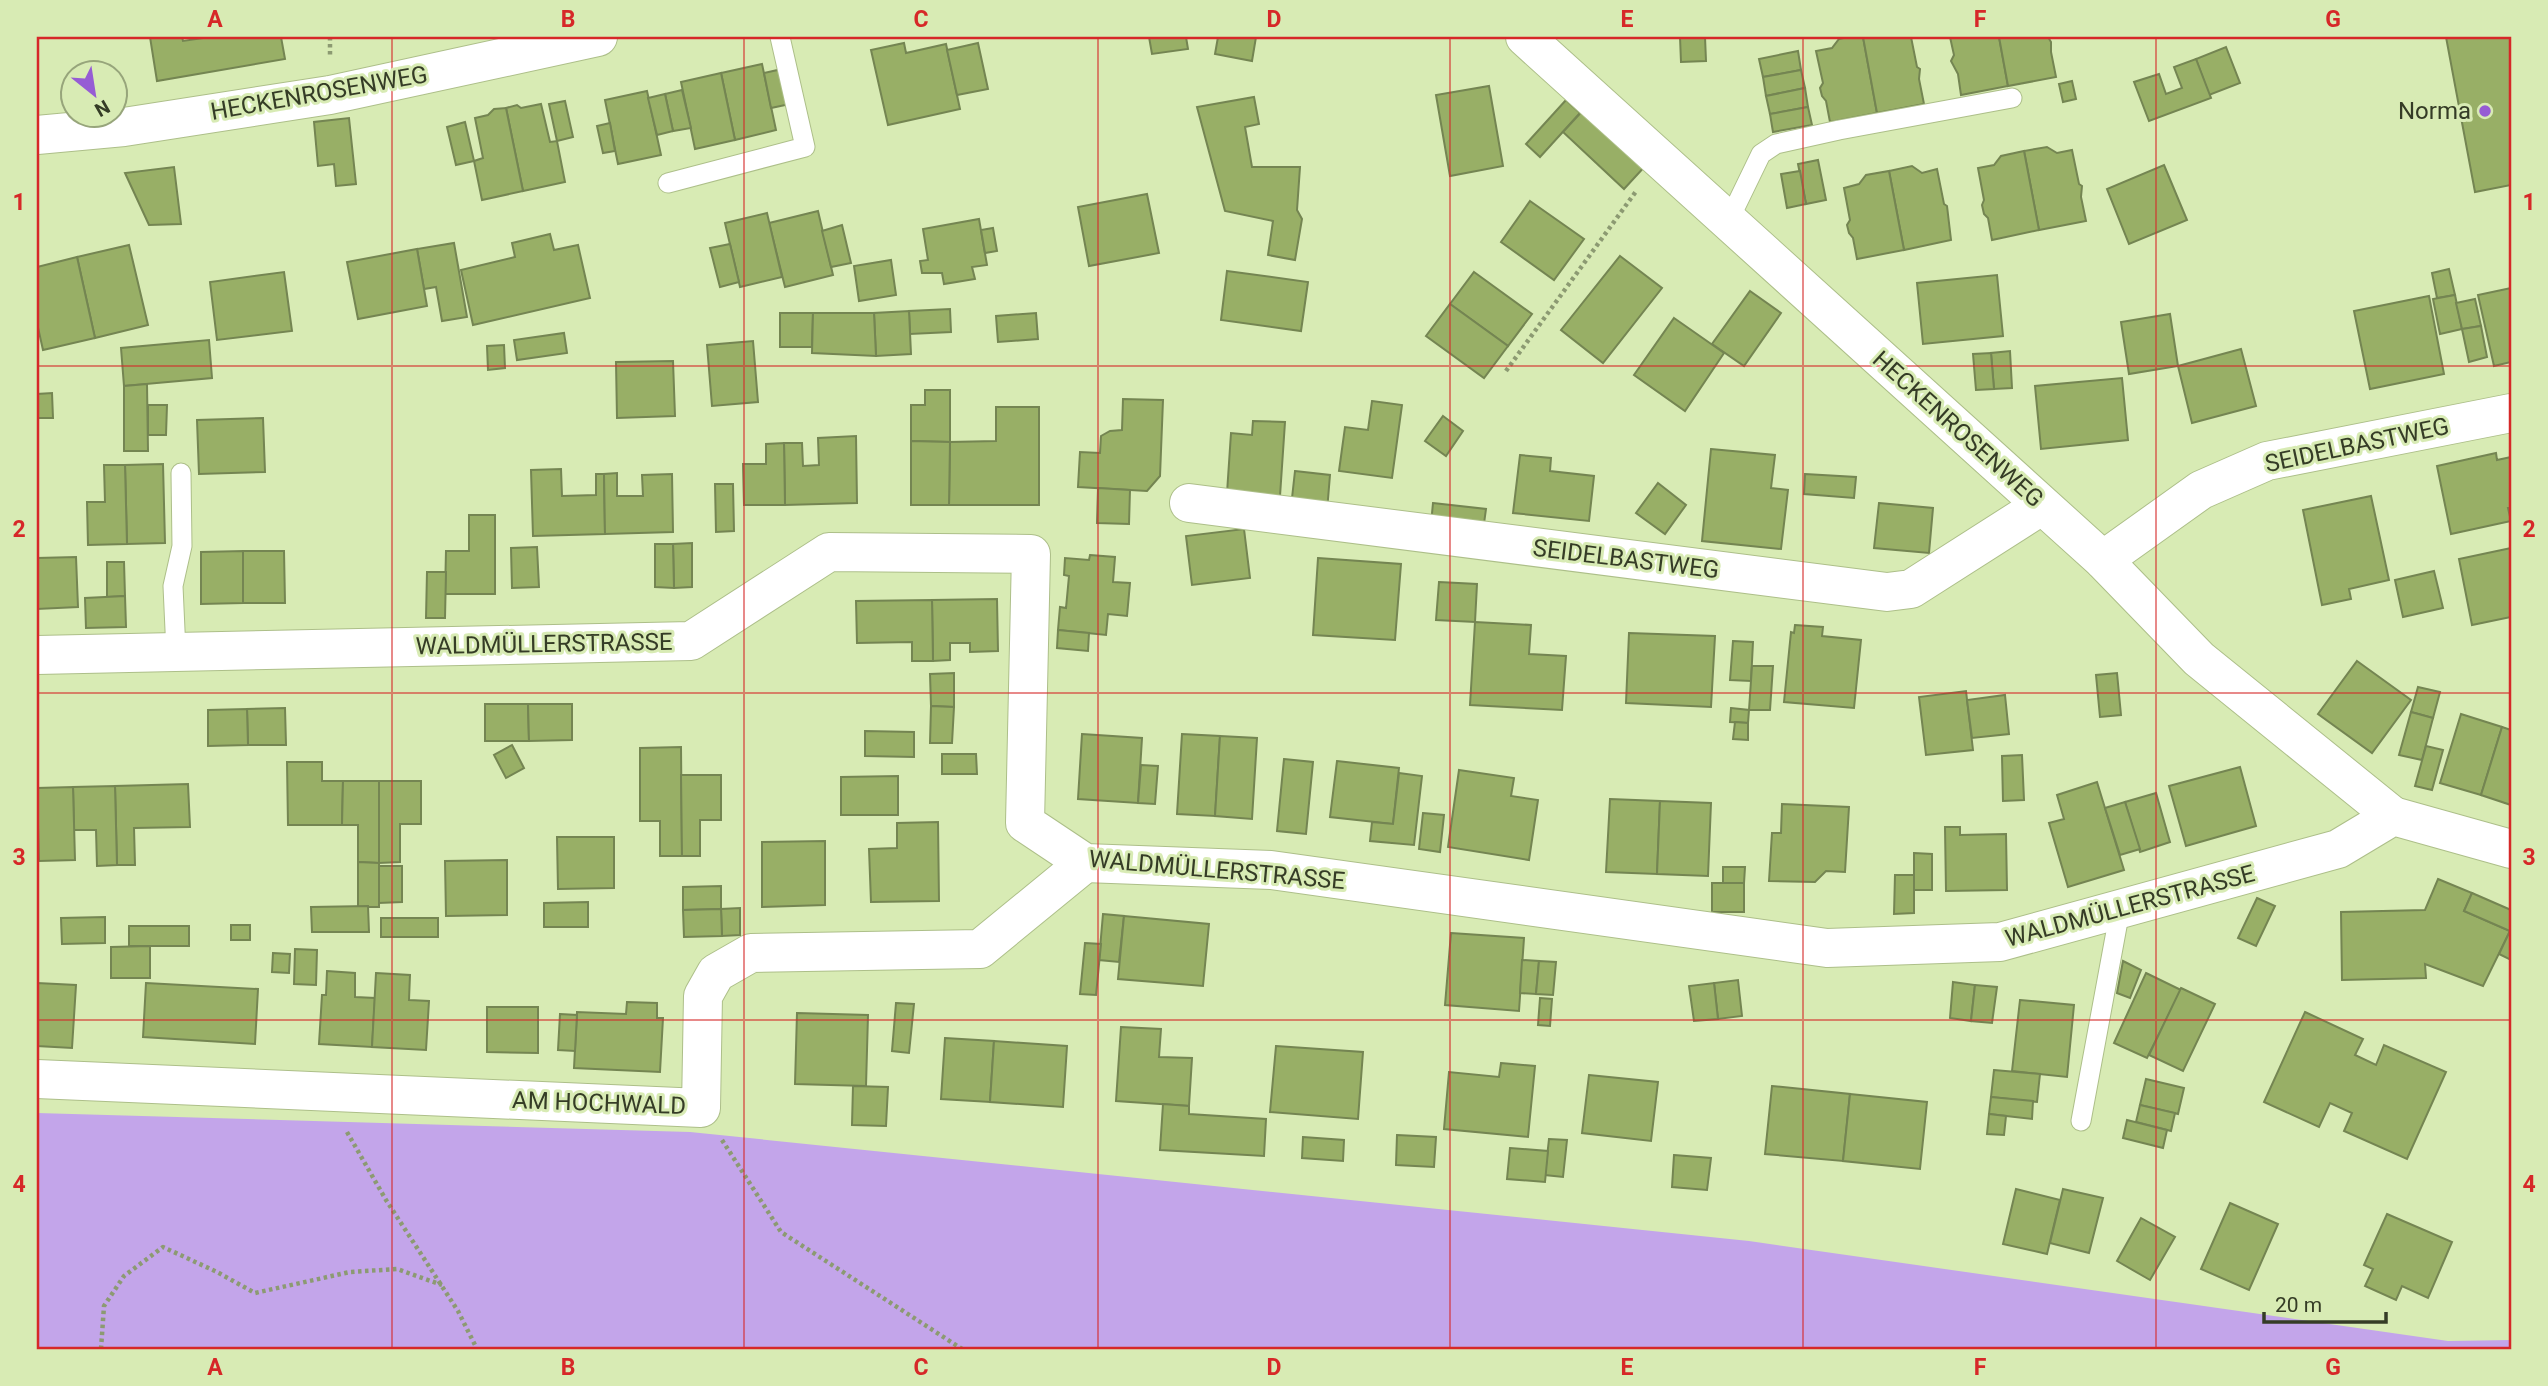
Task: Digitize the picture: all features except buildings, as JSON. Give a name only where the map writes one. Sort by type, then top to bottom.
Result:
[{"type":"street","name":"HECKENROSENWEG","points":[[37,135],[124,127],[330,95],[598,37]]},
{"type":"street","name":"HECKENROSENWEG","points":[[1525,37],[2103,560],[2199,659],[2393,816]]},
{"type":"street","name":"SEIDELBASTWEG","points":[[2103,560],[2200,490],[2267,461],[2511,413]]},
{"type":"street","name":"SEIDELBASTWEG","points":[[1189,503],[1888,592],[1912,589],[2041,506]]},
{"type":"street","name":"WALDMÜLLERSTRASSE","points":[[37,655],[691,641],[830,552],[1031,554],[1025,823],[1085,863],[1271,870],[1827,948],[2000,942],[2339,849],[2393,816]]},
{"type":"street","points":[[2393,816],[2511,849]]},
{"type":"street","name":"AM HOCHWALD","points":[[37,1079],[701,1108],[702,996],[716,973],[751,953],[980,948],[1085,863]]},
{"type":"lane","points":[[668,183],[804,148],[780,37]]},
{"type":"lane","points":[[1729,220],[1761,154],[1776,144],[2012,98]]},
{"type":"lane","points":[[176,652],[173,586],[181,546],[181,473]]},
{"type":"lane","points":[[2081,1121],[2120,910]]},
{"type":"path","points":[[1506,371],[1660,158]]},
{"type":"path","points":[[323,1092],[386,1200],[458,1311],[477,1349]]},
{"type":"path","points":[[701,1108],[781,1232],[962,1349]]},
{"type":"path","points":[[101,1349],[104,1306],[124,1276],[163,1247],[218,1272],[255,1293],[350,1272],[397,1269],[442,1285]]},
{"type":"shaded area","points":[[37,1113],[690,1132],[1749,1241],[2448,1341],[2511,1340],[2511,1349],[37,1349]]},
{"type":"place","name":"Norma","points":[[2485,111]]}]
